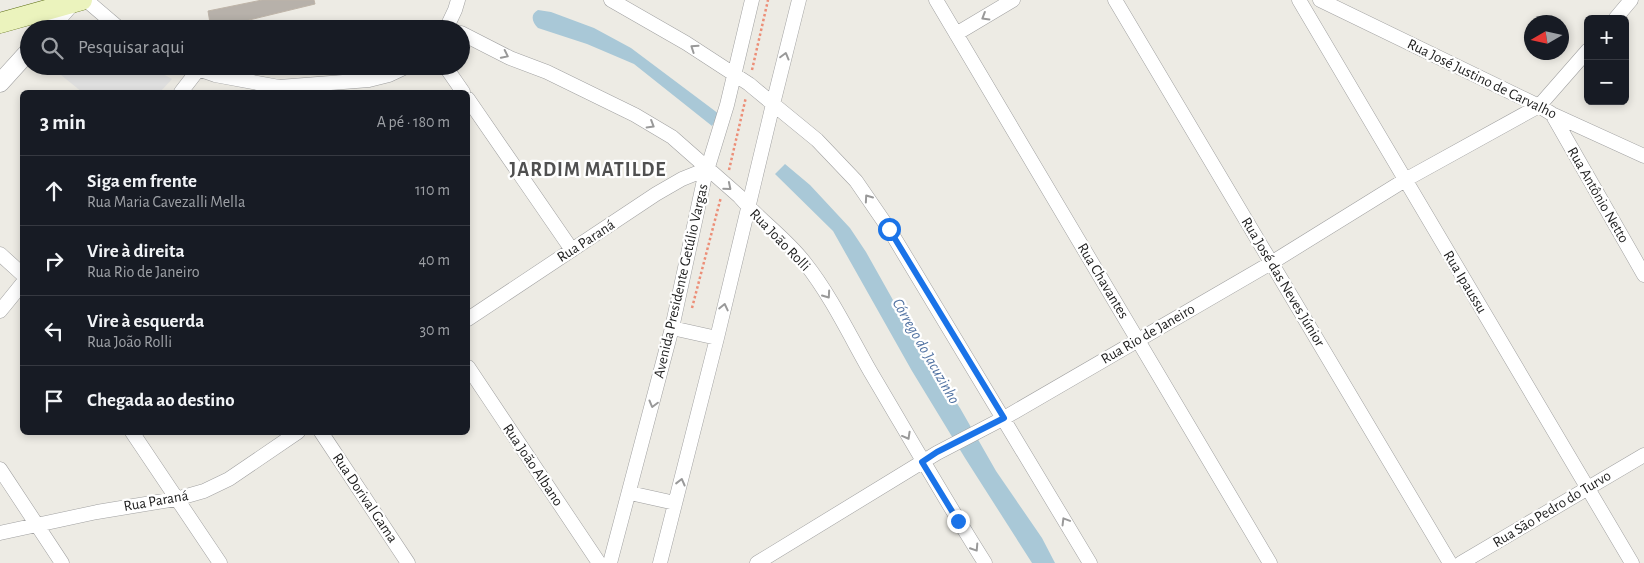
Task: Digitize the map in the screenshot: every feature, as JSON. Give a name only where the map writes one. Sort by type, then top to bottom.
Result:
[{"type":"main road","points":[[0,23],[80,1]]},
{"type":"street","points":[[452,20],[458,0]]},
{"type":"street","points":[[611,0],[686,43],[749,84],[816,140],[856,181],[889,229],[1090,563]]},
{"type":"street","name":"Avenida Presidente Getúlio Vargas","points":[[610,563],[679,329],[707,168],[735,75],[752,0]]},
{"type":"street","points":[[660,563],[717,338],[772,104],[800,0]]},
{"type":"street","name":"Rua Chavantes","points":[[936,0],[1270,563]]},
{"type":"street","points":[[956,34],[1013,0]]},
{"type":"street","name":"Rua José das Neves Júnior","points":[[1116,0],[1450,563]]},
{"type":"street","name":"Rua Ipaussu","points":[[1300,0],[1632,563]]},
{"type":"street","name":"Rua José Justino de Carvalho","points":[[1320,0],[1552,114],[1644,156]]},
{"type":"street","points":[[1618,15],[1631,0]]},
{"type":"street","points":[[58,20],[80,1],[107,20]]},
{"type":"street","name":"Rua João Rolli","points":[[470,38],[510,58],[548,72],[635,115],[672,137],[739,196],[748,207],[777,233],[805,263],[826,294],[922,462],[985,563]]},
{"type":"street","name":"Rua Rio de Janeiro","points":[[757,563],[937,452],[1004,418],[1272,263],[1405,180],[1539,106],[1584,55]]},
{"type":"street","points":[[0,84],[20,61]]},
{"type":"street","points":[[182,90],[190,75]]},
{"type":"street","points":[[217,75],[281,90],[369,80],[389,75]]},
{"type":"street","points":[[451,75],[462,90]]},
{"type":"street","points":[[470,102],[572,250]]},
{"type":"street","name":"Rua Antônio Netto","points":[[1552,114],[1644,275]]},
{"type":"street","name":"Rua Paraná","points":[[470,318],[682,179],[707,168]]},
{"type":"street","points":[[0,254],[20,272]]},
{"type":"street","points":[[0,311],[20,286]]},
{"type":"street","points":[[679,329],[717,338]]},
{"type":"street","name":"Rua João Albano","points":[[470,370],[599,563]]},
{"type":"street","points":[[134,435],[220,563]]},
{"type":"street","name":"Rua Paraná","points":[[0,534],[36,524],[176,499],[204,492],[229,479],[294,435]]},
{"type":"street","name":"Rua Dorival Gama","points":[[323,435],[408,563]]},
{"type":"street","name":"Rua São Pedro do Turvo","points":[[1461,563],[1644,455]]},
{"type":"street","points":[[0,469],[62,563]]},
{"type":"street","points":[[630,492],[675,503]]},
{"type":"path","points":[[679,329],[725,184],[768,0]]},
{"type":"shaded area","points":[[61,75],[165,75],[172,79],[162,90],[80,90]]},
{"type":"water","points":[[538,10],[551,12],[594,28],[631,48],[719,114],[712,126],[634,64],[587,44],[538,28],[533,21],[533,17]]},
{"type":"water","points":[[785,164],[810,185],[850,228],[866,252],[916,341],[960,408],[996,471],[1042,538],[1055,563],[1032,563],[912,371],[833,231],[775,174]]},
{"type":"building","points":[[262,0],[314,0],[315,4],[249,20],[210,20],[208,11]]},
{"type":"district","name":"JARDIM MATILDE","points":[[588,170]]},
{"type":"route","points":[[889,229],[1004,418],[937,452],[922,462],[958,521]]},
{"type":"water label","name":"Córrego do Jacuzinho","points":[[926,351]]}]
